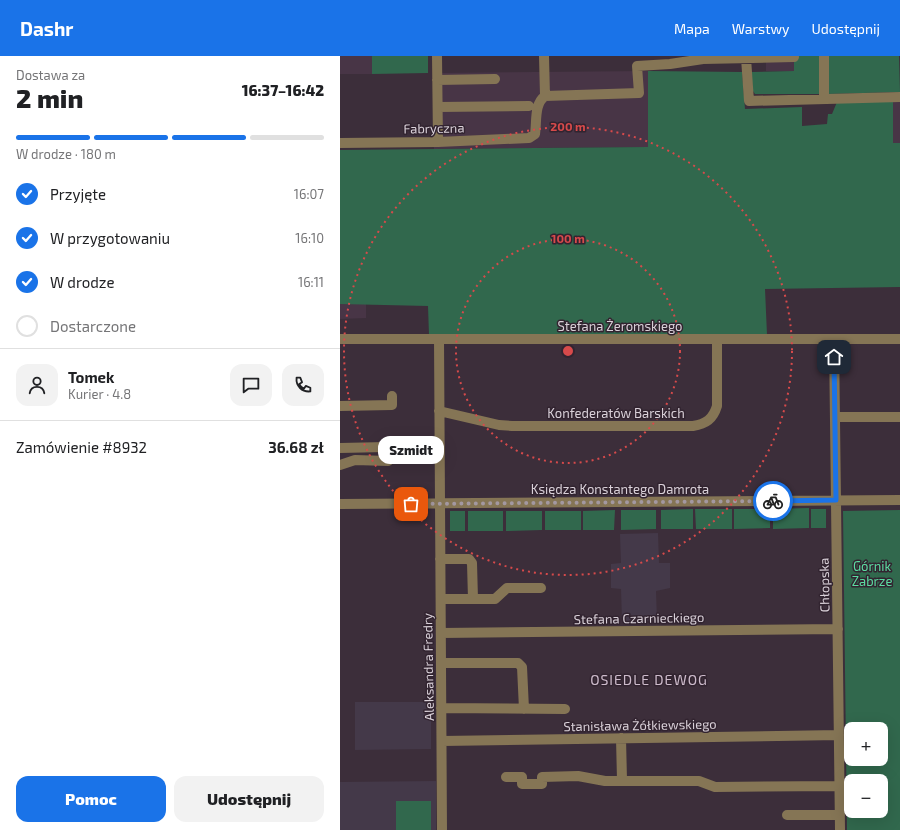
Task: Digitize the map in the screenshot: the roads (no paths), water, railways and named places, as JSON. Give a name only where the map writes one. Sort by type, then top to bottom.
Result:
[{"type":"street","points":[[437,56],[438,142]]},
{"type":"street","points":[[544,56],[545,96],[639,93],[638,66],[670,64],[703,59],[794,57]]},
{"type":"street","points":[[824,56],[824,99]]},
{"type":"street","points":[[746,58],[749,101],[900,97]]},
{"type":"street","points":[[437,80],[495,79]]},
{"type":"street","name":"Fabryczna","points":[[340,143],[438,142],[529,138],[535,134],[538,106],[540,100],[545,96]]},
{"type":"street","points":[[438,107],[529,106]]},
{"type":"street","name":"Stefana Żeromskiego","points":[[340,339],[900,339]]},
{"type":"street","name":"Aleksandra Fredry","points":[[439,339],[442,830]]},
{"type":"street","name":"Konfederatów Barskich","points":[[439,411],[499,425],[512,426],[693,426],[703,424],[715,413],[717,406],[717,339]]},
{"type":"street","name":"Chłopska","points":[[834,339],[840,830]]},
{"type":"street","points":[[340,406],[392,405],[392,396]]},
{"type":"street","points":[[835,417],[900,416]]},
{"type":"street","points":[[340,448],[386,447],[393,450],[393,454],[392,458],[388,461],[355,460],[340,465]]},
{"type":"street","name":"Księdza Konstantego Damrota","points":[[340,504],[900,500]]},
{"type":"street","points":[[440,559],[469,559],[472,563],[473,599]]},
{"type":"street","points":[[440,599],[494,599],[507,588],[541,588]]},
{"type":"street","name":"Stefana Czarnieckiego","points":[[441,633],[838,629]]},
{"type":"street","points":[[441,663],[518,662],[522,667],[524,709]]},
{"type":"street","points":[[442,708],[565,710]]},
{"type":"street","name":"Stanisława Żółkiewskiego","points":[[442,741],[839,735]]},
{"type":"street","points":[[621,738],[622,780]]},
{"type":"street","points":[[506,777],[522,777],[522,784],[542,784],[542,777],[578,776],[605,780],[699,781],[715,787],[840,786]]},
{"type":"street","points":[[787,815],[840,815]]},
{"type":"place","name":"Szmidt","points":[[411,504]]},
{"type":"district","name":"OSIEDLE DEWOG","points":[[649,680]]},
{"type":"park label","name":"Górnik Zabrze","points":[[872,574]]}]
